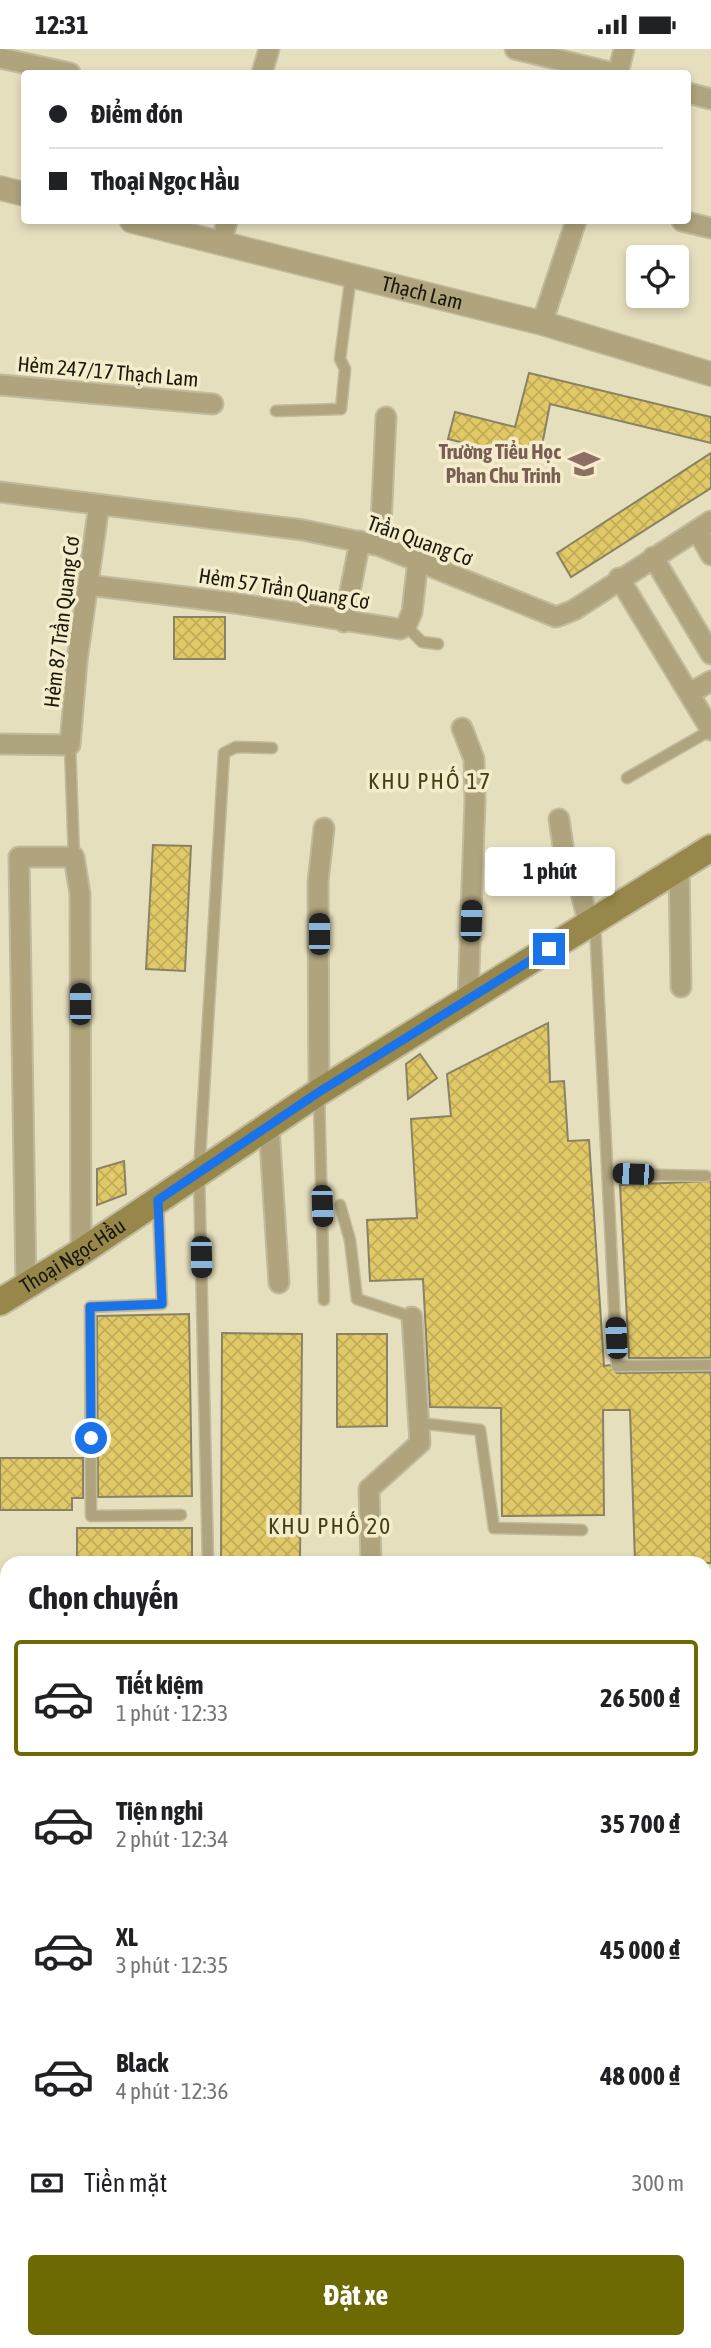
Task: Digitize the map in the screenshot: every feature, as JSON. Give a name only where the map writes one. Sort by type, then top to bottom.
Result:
[{"type":"main road","name":"Thoại Ngọc Hầu","points":[[0,1302],[81,1252],[319,1092],[711,848]]},
{"type":"street","points":[[263,70],[269,49]]},
{"type":"street","points":[[515,49],[603,70]]},
{"type":"street","points":[[617,70],[624,49]]},
{"type":"street","points":[[0,58],[56,70]]},
{"type":"street","points":[[691,94],[711,99]]},
{"type":"street","points":[[0,188],[21,193]]},
{"type":"street","points":[[691,223],[711,228]]},
{"type":"street","name":"Thạch Lam","points":[[160,224],[224,231],[351,275],[542,323],[711,373]]},
{"type":"street","points":[[542,323],[575,224]]},
{"type":"street","name":"Hẻm 247/17 Thạch Lam","points":[[0,385],[213,404]]},
{"type":"street","points":[[380,546],[386,417]]},
{"type":"street","name":"Trần Quang Cơ","points":[[0,492],[303,530],[360,541],[418,560],[556,617],[574,610],[704,526]]},
{"type":"street","name":"Hẻm 87 Trần Quang Cơ","points":[[70,745],[77,661],[99,505]]},
{"type":"street","points":[[704,526],[711,555]]},
{"type":"street","points":[[344,622],[360,541]]},
{"type":"street","points":[[653,557],[711,654]]},
{"type":"street","points":[[406,626],[412,612],[418,560]]},
{"type":"street","points":[[620,579],[711,730]]},
{"type":"street","name":"Hẻm 57 Trần Quang Cơ","points":[[88,585],[234,603],[393,629],[406,626]]},
{"type":"street","points":[[690,693],[711,681]]},
{"type":"street","points":[[462,728],[474,759],[475,792],[468,999]]},
{"type":"street","points":[[0,744],[70,745]]},
{"type":"street","points":[[559,818],[566,872],[580,890],[592,922]]},
{"type":"street","points":[[319,1092],[318,882],[324,828]]},
{"type":"street","points":[[26,1286],[19,857],[74,856],[80,894],[81,1252]]},
{"type":"street","points":[[679,867],[681,987]]},
{"type":"street","points":[[269,1127],[279,1283]]},
{"type":"street","points":[[371,1556],[369,1489],[420,1443],[412,1317]]},
{"type":"lane","points":[[276,411],[341,409],[345,369],[340,359],[351,275]]},
{"type":"lane","points":[[406,626],[422,642],[438,644]]},
{"type":"lane","points":[[627,778],[711,730]]},
{"type":"lane","points":[[70,745],[74,856]]},
{"type":"lane","points":[[208,1556],[199,1173],[224,753],[236,747],[272,748]]},
{"type":"lane","points":[[592,922],[609,1174],[617,1366],[711,1365]]},
{"type":"lane","points":[[319,1092],[324,1300]]},
{"type":"lane","points":[[609,1174],[706,1176]]},
{"type":"lane","points":[[158,1200],[162,1304],[90,1307],[91,1516],[181,1515]]},
{"type":"lane","points":[[340,1205],[350,1240],[357,1299],[412,1317]]},
{"type":"lane","points":[[419,1423],[480,1430],[494,1528],[582,1530]]},
{"type":"building","points":[[529,373],[711,417],[711,443],[550,404],[539,461],[448,439],[455,412],[515,427]]},
{"type":"building","points":[[711,453],[711,488],[571,577],[557,553]]},
{"type":"building","points":[[174,617],[225,617],[225,659],[174,659]]},
{"type":"building","points":[[153,845],[191,846],[185,971],[146,969]]},
{"type":"building","points":[[548,1023],[550,1082],[564,1081],[568,1141],[589,1140],[604,1366],[610,1365],[617,1373],[711,1372],[711,1556],[635,1556],[630,1410],[603,1410],[604,1515],[502,1516],[501,1408],[430,1407],[423,1279],[370,1281],[367,1220],[417,1218],[411,1119],[451,1116],[447,1074]]},
{"type":"building","points":[[420,1054],[437,1078],[408,1099],[406,1064]]},
{"type":"building","points":[[124,1161],[126,1194],[97,1205],[97,1169]]},
{"type":"building","points":[[711,1181],[711,1358],[629,1358],[620,1185]]},
{"type":"building","points":[[189,1314],[192,1496],[98,1497],[97,1316]]},
{"type":"building","points":[[222,1333],[302,1334],[300,1556],[221,1556]]},
{"type":"building","points":[[337,1334],[387,1334],[387,1426],[337,1427]]},
{"type":"building","points":[[0,1458],[83,1458],[83,1498],[72,1498],[72,1510],[0,1510]]},
{"type":"building","points":[[77,1528],[192,1528],[192,1556],[77,1556]]},
{"type":"place","name":"Trường Tiểu Học Phan Chu Trinh","points":[[584,464]]},
{"type":"district","name":"KHU PHỐ 17","points":[[430,781]]},
{"type":"district","name":"KHU PHỐ 20","points":[[330,1526]]},
{"type":"route","points":[[91,1438],[90,1307],[162,1304],[158,1200],[319,1092],[549,949]]}]
